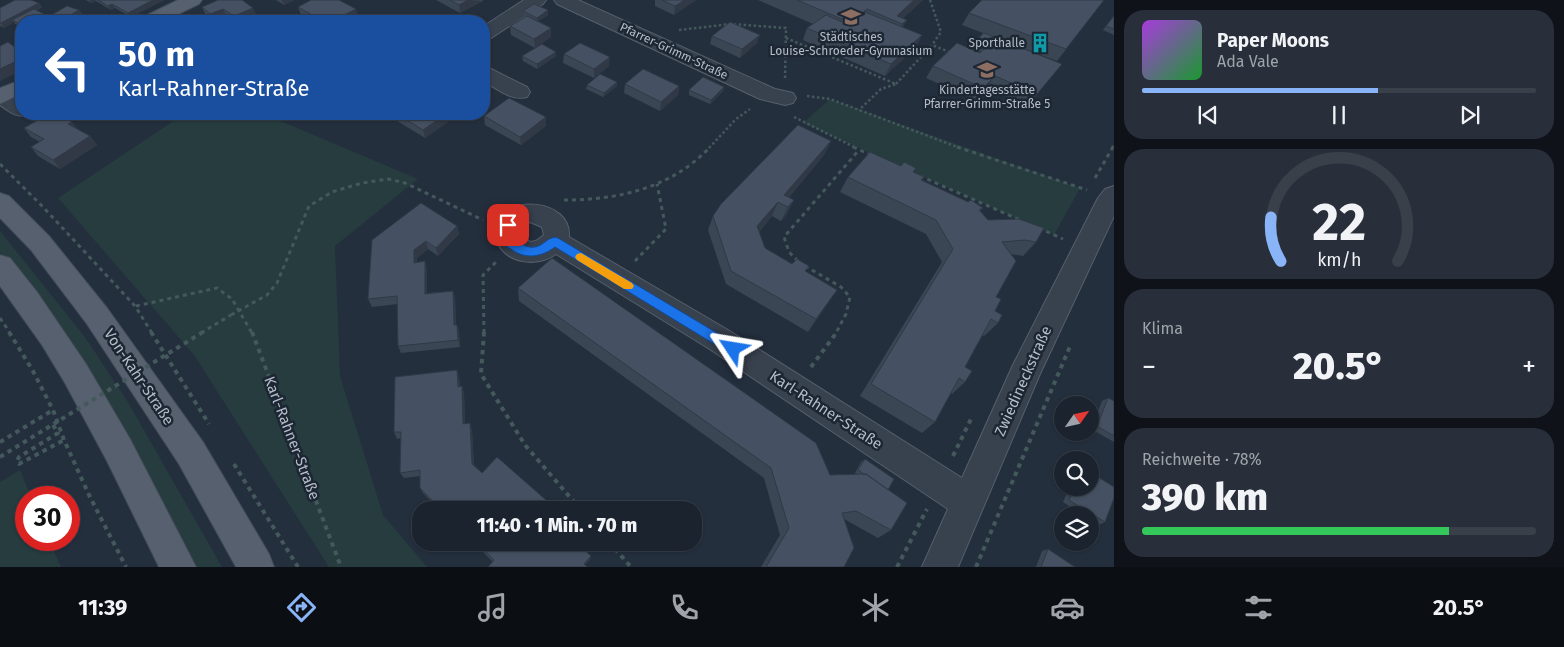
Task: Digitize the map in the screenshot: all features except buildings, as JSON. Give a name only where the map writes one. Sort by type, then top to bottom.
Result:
[{"type":"main road","points":[[162,15],[193,0]]},
{"type":"main road","points":[[1,97],[15,89]]},
{"type":"main road","name":"Von-Kahr-Straße","points":[[0,202],[40,242],[97,316],[191,453],[256,567]]},
{"type":"main road","points":[[0,266],[50,335],[94,403],[178,567]]},
{"type":"street","points":[[490,30],[537,0]]},
{"type":"street","name":"Pfarrer-Grimm-Straße","points":[[563,0],[768,94],[786,105]]},
{"type":"street","points":[[490,76],[519,92]]},
{"type":"street","points":[[1,97],[15,106]]},
{"type":"street","name":"Zwiedineckstraße","points":[[940,567],[1024,375],[1084,248],[1104,194]]},
{"type":"street","points":[[544,215],[554,224],[557,235],[554,241],[544,250],[536,252],[520,250],[509,242],[506,231],[521,217],[544,215]]},
{"type":"street","name":"Karl-Rahner-Straße","points":[[554,241],[718,339],[969,503]]},
{"type":"path","points":[[859,110],[881,89],[896,84],[932,45],[941,32],[930,0]]},
{"type":"path","points":[[642,37],[663,32],[731,24],[786,28],[786,105],[803,123],[877,157]]},
{"type":"path","points":[[786,38],[896,84]]},
{"type":"path","points":[[932,45],[956,54]]},
{"type":"path","points":[[0,457],[267,294],[277,283],[309,206],[332,192],[362,183],[388,179],[405,183],[482,220],[521,217],[541,201],[552,198],[588,201],[615,197],[657,184],[694,163],[748,109],[786,105],[810,96],[830,98],[931,138],[1104,194],[1105,163],[1114,144]]},
{"type":"path","points":[[794,389],[824,351],[850,308],[850,297],[841,287],[802,264],[789,252],[784,237],[860,150]]},
{"type":"path","points":[[912,173],[1028,223]]},
{"type":"path","points":[[617,279],[666,229],[657,184]]},
{"type":"path","points":[[1036,227],[1084,248]]},
{"type":"path","points":[[514,247],[483,274],[484,329],[481,374],[525,445],[573,501]]},
{"type":"path","name":"Karl-Rahner-Straße","points":[[135,306],[217,288],[232,299],[250,328],[341,567]]},
{"type":"path","points":[[0,318],[54,410],[64,440],[89,495],[126,567]]},
{"type":"path","points":[[976,567],[1072,342]]},
{"type":"path","points":[[0,442],[54,410]]},
{"type":"path","points":[[54,425],[58,433],[19,457],[17,460],[18,464],[22,464],[64,440]]},
{"type":"path","points":[[617,551],[631,567]]},
{"type":"green space","points":[[830,99],[1080,188],[1054,235],[803,123]]},
{"type":"green space","points":[[175,120],[278,120],[418,179],[335,246],[340,376],[383,515],[427,567],[329,567],[194,355],[58,198]]},
{"type":"green space","points":[[0,231],[85,337],[128,402],[222,567],[188,567],[70,344],[0,252]]},
{"type":"green space","points":[[20,470],[27,486],[15,486],[15,551],[54,551],[61,567],[0,567],[0,482]]},
{"type":"slow traffic","points":[[581,257],[628,286]]},
{"type":"place","name":"Städtisches Louise-Schroeder-Gymnasium","points":[[851,17]]},
{"type":"place","name":"Sporthalle","points":[[1040,43]]},
{"type":"place","name":"Kindertagesstätte Pfarrer-Grimm-Straße 5","points":[[987,70]]},
{"type":"route","points":[[508,225],[506,236],[514,247],[528,252],[536,252],[544,250],[554,241],[733,349]]}]
